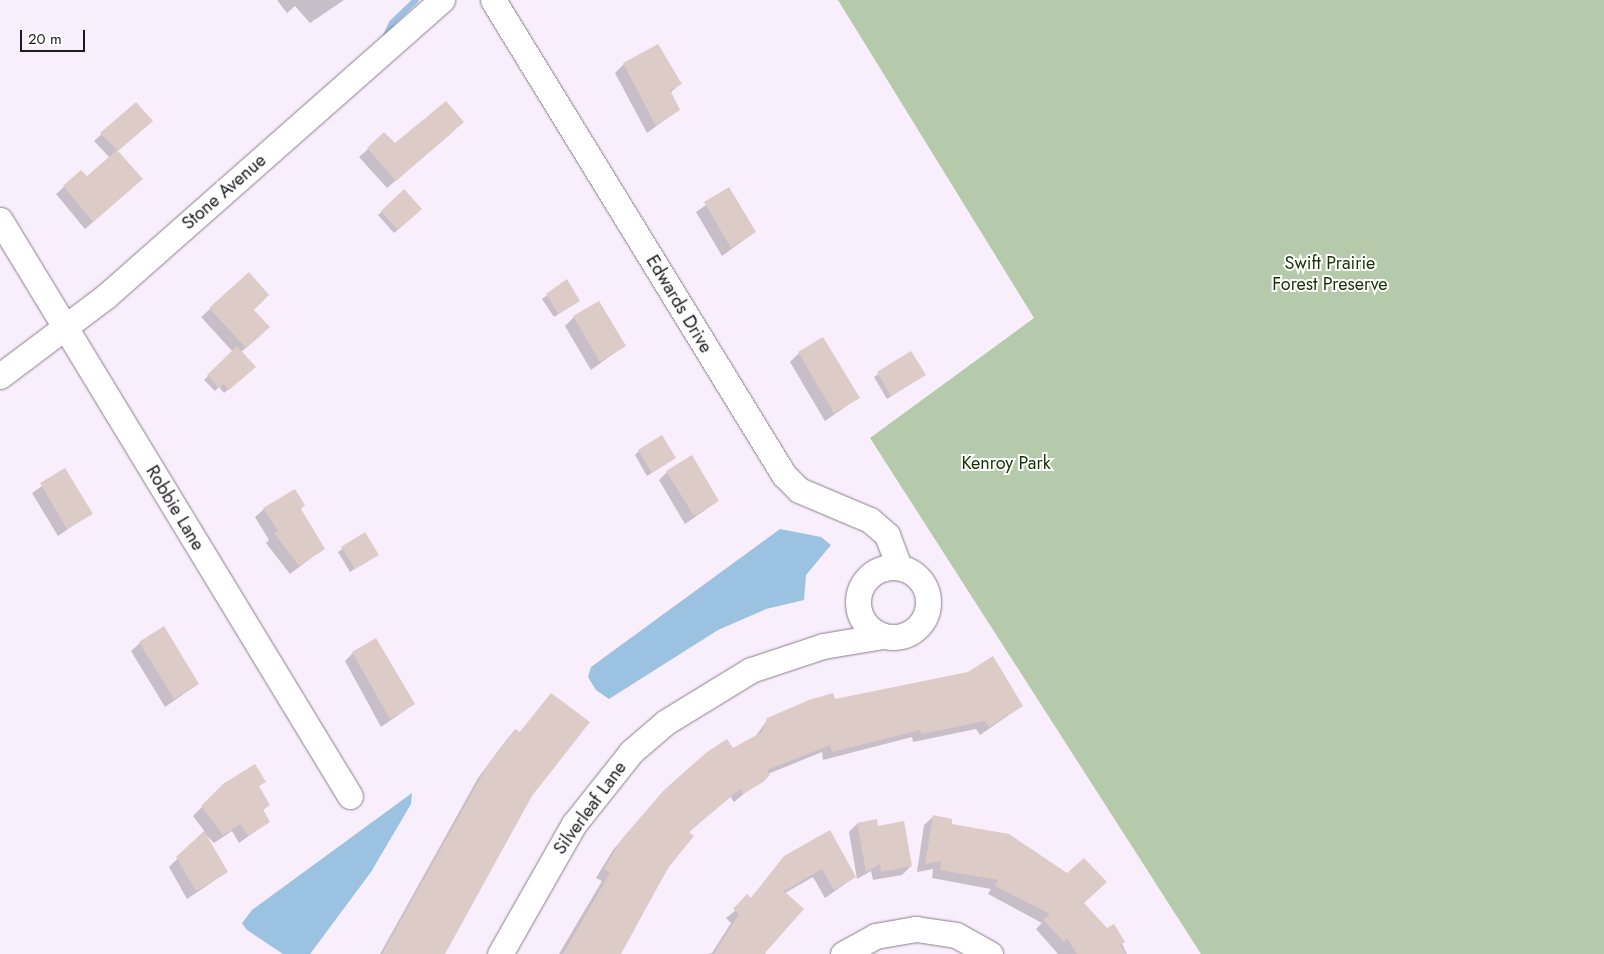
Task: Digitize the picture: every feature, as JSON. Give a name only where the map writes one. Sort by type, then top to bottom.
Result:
[{"type":"street","name":"Stone Avenue","points":[[0,376],[66,329],[442,0]]},
{"type":"street","name":"Edwards Drive","points":[[493,0],[784,475],[799,490],[870,520],[887,535],[898,567]]},
{"type":"street","name":"Robbie Lane","points":[[0,220],[350,796]]},
{"type":"street","name":"Silverleaf Lane","points":[[500,954],[574,824],[631,752],[666,722],[751,670],[823,646],[910,633],[928,612],[925,584],[916,574],[898,567]]},
{"type":"street","points":[[883,636],[862,619],[859,592],[876,570],[898,567]]},
{"type":"street","points":[[843,954],[875,936],[916,929],[956,935],[990,954]]},
{"type":"green space","name":"Swift Prairie Forest Preserve","points":[[838,0],[1604,0],[1604,954],[1201,954],[870,438],[1034,318]]},
{"type":"water","points":[[780,529],[821,537],[831,545],[806,575],[804,600],[766,609],[718,630],[609,699],[596,690],[588,677],[591,667]]},
{"type":"water","points":[[412,793],[411,804],[371,872],[310,954],[283,954],[247,930],[242,923],[252,910]]},
{"type":"building","points":[[658,44],[682,84],[670,90],[680,110],[656,126],[623,63]]},
{"type":"building","points":[[446,101],[464,122],[396,181],[367,148],[384,132],[395,143]]},
{"type":"building","points":[[136,102],[153,121],[118,151],[143,179],[93,222],[63,186],[81,170],[87,176],[117,150],[100,133]]},
{"type":"building","points":[[729,187],[756,232],[731,248],[704,202]]},
{"type":"building","points":[[404,189],[422,209],[398,230],[381,211]]},
{"type":"building","points":[[249,272],[269,295],[254,310],[270,327],[246,348],[209,308]]},
{"type":"building","points":[[567,279],[580,301],[558,314],[546,294]]},
{"type":"building","points":[[599,301],[626,346],[600,362],[573,316]]},
{"type":"building","points":[[823,337],[860,398],[834,413],[798,352]]},
{"type":"building","points":[[237,346],[256,367],[229,390],[224,384],[219,388],[207,375]]},
{"type":"building","points":[[911,351],[926,375],[891,396],[877,372]]},
{"type":"building","points":[[662,435],[676,458],[652,473],[638,450]]},
{"type":"building","points":[[692,455],[719,501],[694,516],[666,471]]},
{"type":"building","points":[[65,468],[93,514],[67,529],[40,483]]},
{"type":"building","points":[[295,489],[305,505],[301,509],[325,549],[299,566],[274,533],[278,531],[263,508]]},
{"type":"building","points":[[365,532],[379,555],[355,569],[341,547]]},
{"type":"building","points":[[164,626],[199,684],[174,699],[139,642]]},
{"type":"building","points":[[376,638],[415,704],[390,719],[352,652]]},
{"type":"building","points":[[993,656],[1023,706],[989,727],[985,721],[921,734],[920,730],[832,752],[830,745],[767,770],[770,775],[763,782],[743,794],[740,789],[689,832],[694,836],[668,868],[621,954],[563,954],[610,873],[604,869],[621,840],[664,790],[707,752],[727,739],[733,748],[762,732],[767,718],[809,700],[833,693],[835,699],[968,672]]},
{"type":"building","points":[[551,693],[590,722],[532,796],[445,954],[382,954],[486,768],[515,729],[520,732]]},
{"type":"building","points":[[255,764],[266,782],[259,786],[270,805],[263,809],[270,822],[248,836],[241,824],[223,835],[201,806],[223,784]]},
{"type":"building","points":[[933,815],[952,819],[952,824],[1009,834],[1067,873],[1084,858],[1107,882],[1084,903],[1107,928],[1114,924],[1125,942],[1120,945],[1126,954],[1077,954],[1067,938],[1064,942],[1043,920],[1050,914],[995,886],[998,880],[940,870],[941,861],[925,864]]},
{"type":"building","points":[[877,819],[878,826],[904,821],[912,866],[881,872],[880,864],[866,872],[857,823]]},
{"type":"building","points":[[830,830],[856,877],[834,890],[822,869],[784,891],[804,909],[764,954],[714,954],[739,914],[733,909],[747,894],[751,898],[784,856]]},
{"type":"building","points":[[204,831],[228,872],[196,891],[176,857]]},
{"type":"waterway","points":[[383,42],[392,23],[416,0]]},
{"type":"park label","name":"Kenroy Park","points":[[1006,463]]}]
